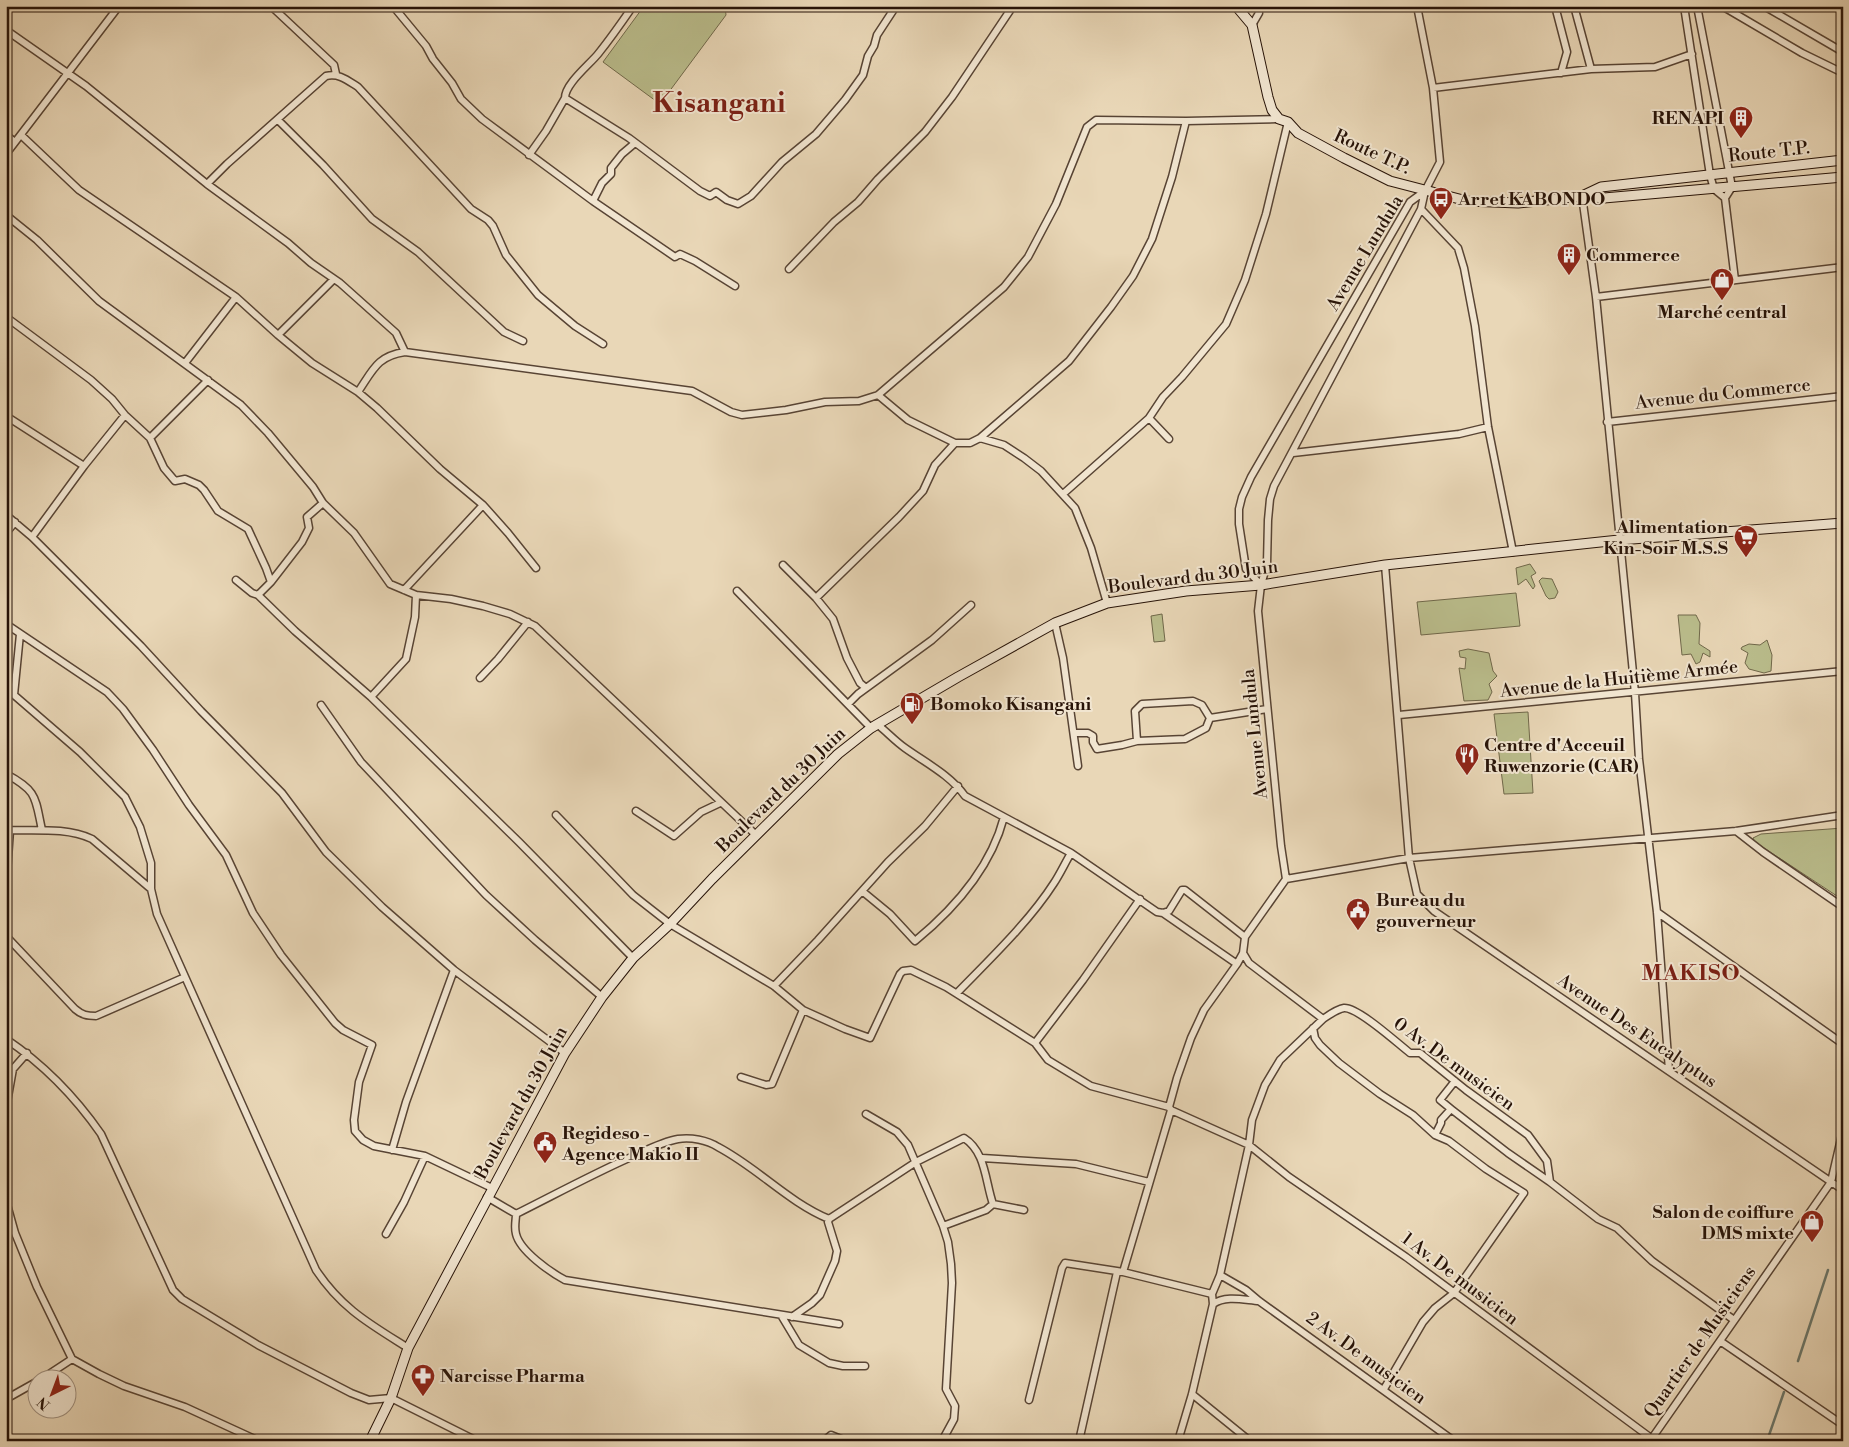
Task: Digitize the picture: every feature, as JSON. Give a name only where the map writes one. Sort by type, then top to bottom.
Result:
[{"type":"street","points":[[6,154],[119,6]]},
{"type":"street","points":[[270,6],[334,65],[336,74]]},
{"type":"street","points":[[392,6],[426,46],[461,99],[482,119],[593,202],[662,250],[675,257],[680,254],[695,261],[735,286]]},
{"type":"street","points":[[529,155],[546,131],[565,98],[565,93],[578,75],[598,55],[633,6]]},
{"type":"street","points":[[565,98],[636,143],[700,191],[710,196],[716,192],[727,200],[738,204],[751,196],[782,162],[816,134],[844,100],[863,75],[868,56],[874,46],[877,35],[896,6]]},
{"type":"street","points":[[789,269],[834,222],[858,202],[925,132],[952,97],[1013,6]]},
{"type":"street","points":[[1236,6],[1252,25],[1268,97],[1272,110],[1279,119]]},
{"type":"street","points":[[1252,25],[1259,13],[1258,6]]},
{"type":"street","points":[[1417,6],[1433,88],[1440,162],[1425,191]]},
{"type":"street","points":[[1556,6],[1567,52],[1561,73]]},
{"type":"street","points":[[1574,6],[1591,69]]},
{"type":"street","points":[[1684,6],[1710,175],[1714,190],[1725,198]]},
{"type":"street","points":[[1697,6],[1732,187],[1725,198],[1735,280]]},
{"type":"street","points":[[1722,6],[1802,53],[1843,73]]},
{"type":"street","points":[[1764,6],[1843,52]]},
{"type":"street","points":[[6,30],[68,73],[207,184],[334,279],[396,334],[405,352]]},
{"type":"street","points":[[1433,88],[1591,69],[1655,67],[1692,54]]},
{"type":"street","points":[[207,184],[326,76],[336,74],[358,87],[471,209],[488,220],[506,255],[538,295],[575,326],[603,344]]},
{"type":"street","points":[[358,392],[383,358],[391,354],[405,352],[692,391],[731,412],[742,415],[786,410],[825,402],[859,401],[878,395],[1004,287],[1028,256],[1056,204],[1087,127],[1091,122],[1096,120],[1279,119]]},
{"type":"street","name":"Route T.P.","points":[[1279,119],[1288,122],[1298,133],[1390,181],[1467,201],[1518,203],[1582,196],[1604,198],[1714,190],[1843,177]]},
{"type":"street","points":[[278,120],[324,165],[372,219],[414,248],[504,332],[523,341]]},
{"type":"street","points":[[878,395],[908,420],[955,443],[970,444],[980,438],[1069,361],[1111,307],[1132,276],[1152,239],[1172,177],[1186,121]]},
{"type":"street","points":[[1063,494],[1149,418],[1166,393],[1182,377],[1226,324],[1236,302],[1266,214],[1288,122]]},
{"type":"street","points":[[6,135],[15,142]]},
{"type":"street","points":[[21,135],[79,190],[236,297],[312,363],[358,392],[440,469],[482,505],[508,533],[536,568]]},
{"type":"street","points":[[593,202],[602,184],[611,174],[611,168],[622,154],[636,143]]},
{"type":"street","name":"Route T.P.","points":[[1582,196],[1600,186],[1843,160]]},
{"type":"street","name":"Avenue Lundula","points":[[1286,879],[1281,846],[1258,610],[1261,585],[1267,564],[1270,500],[1274,486],[1421,209],[1425,191]]},
{"type":"street","name":"Avenue Lundula","points":[[1261,585],[1246,569],[1239,524],[1239,509],[1242,497],[1251,477],[1410,202],[1425,191]]},
{"type":"street","points":[[1582,196],[1596,297],[1635,693],[1639,759],[1656,912],[1669,1070]]},
{"type":"street","points":[[1421,209],[1458,248],[1475,326],[1488,427],[1513,552]]},
{"type":"street","points":[[6,215],[37,240],[99,301],[241,405],[268,433],[313,487],[323,503],[354,532],[390,584],[416,595],[451,599],[483,606],[535,626],[756,835]]},
{"type":"street","points":[[1596,297],[1843,267]]},
{"type":"street","points":[[278,335],[334,279]]},
{"type":"street","points":[[185,363],[236,297]]},
{"type":"street","points":[[6,317],[91,380],[112,399],[125,415],[150,438],[164,468],[175,481],[185,480],[199,485],[218,511],[248,529],[266,568],[270,582]]},
{"type":"street","points":[[150,438],[208,380]]},
{"type":"street","name":"Avenue du Commerce","points":[[1608,422],[1843,396]]},
{"type":"street","points":[[32,537],[84,466],[125,415]]},
{"type":"street","points":[[6,416],[84,466]]},
{"type":"street","points":[[1149,418],[1169,440]]},
{"type":"street","points":[[1293,453],[1458,434],[1488,427]]},
{"type":"street","points":[[980,438],[1004,445],[1024,458],[1041,471],[1075,508],[1091,548],[1107,603]]},
{"type":"street","points":[[816,598],[923,491],[935,465],[955,443]]},
{"type":"street","points":[[258,595],[302,542],[309,528],[307,517],[323,503]]},
{"type":"street","points":[[404,590],[482,505]]},
{"type":"street","points":[[6,515],[32,537],[141,646],[201,711],[282,793],[326,852],[382,907],[454,970],[565,1053]]},
{"type":"street","points":[[6,532],[15,522]]},
{"type":"street","name":"Boulevard du 30 Juin","points":[[370,1441],[391,1398],[408,1348],[565,1053],[602,997],[633,958],[670,924],[756,835],[838,754],[874,726],[1055,623],[1107,603],[1186,591],[1261,585],[1385,565],[1619,540],[1843,523]]},
{"type":"street","points":[[783,565],[816,598],[833,619],[847,658],[860,683],[866,688]]},
{"type":"street","points":[[1385,565],[1399,715],[1409,858]]},
{"type":"street","points":[[236,580],[252,593],[258,595],[295,631],[371,697],[519,842],[633,958]]},
{"type":"street","points":[[737,591],[848,704],[874,726],[958,786],[965,796],[1071,853],[1237,964]]},
{"type":"street","points":[[371,697],[406,659],[415,617],[416,595]]},
{"type":"street","points":[[848,704],[866,688],[932,640],[971,605]]},
{"type":"street","points":[[480,678],[528,622]]},
{"type":"street","points":[[1055,623],[1063,658],[1078,766]]},
{"type":"street","points":[[6,624],[107,692],[123,709],[226,855],[253,913],[281,955],[335,1023],[343,1030],[372,1045],[360,1082],[354,1120],[355,1131],[363,1140],[374,1146],[425,1156],[492,1188]]},
{"type":"street","points":[[14,695],[20,634]]},
{"type":"street","name":"Avenue de la Huitième Armée","points":[[1399,715],[1843,671]]},
{"type":"street","points":[[6,692],[14,695],[80,752],[125,797],[140,827],[151,863],[151,889],[157,914],[316,1270],[327,1287],[345,1305],[408,1348]]},
{"type":"street","points":[[1137,741],[1135,711],[1142,704],[1193,701],[1202,705],[1210,718]]},
{"type":"street","points":[[320,705],[361,762],[486,895],[602,997]]},
{"type":"street","points":[[1210,718],[1267,709]]},
{"type":"street","points":[[1074,733],[1088,733],[1093,736],[1093,742],[1097,749],[1137,741],[1185,739],[1206,728],[1210,718]]},
{"type":"street","points":[[6,774],[29,789],[35,796],[42,830]]},
{"type":"street","points":[[774,986],[925,826],[958,786]]},
{"type":"street","points":[[636,811],[674,836],[701,812],[720,803]]},
{"type":"street","points":[[556,815],[634,895],[670,924],[774,986],[803,1010],[772,1084],[766,1085],[741,1077]]},
{"type":"street","points":[[1080,1441],[1120,1272],[1149,1182],[1177,1078],[1191,1038],[1204,1010],[1243,953],[1245,937],[1286,879],[1409,858],[1736,831],[1843,815]]},
{"type":"street","points":[[862,891],[890,914],[915,941],[938,922],[968,887],[986,861],[999,836],[1004,817]]},
{"type":"street","points":[[6,887],[8,830],[42,830],[73,833],[92,839],[151,889]]},
{"type":"street","points":[[1736,831],[1763,852],[1843,906]]},
{"type":"street","points":[[957,993],[999,950],[1028,916],[1053,884],[1071,853]]},
{"type":"street","name":"Avenue Des Eucalyptus","points":[[1409,858],[1418,894],[1434,911],[1843,1190]]},
{"type":"street","points":[[1163,913],[1169,911],[1182,890],[1185,890],[1245,937]]},
{"type":"street","points":[[1036,1043],[1084,980],[1140,899]]},
{"type":"street","points":[[1656,912],[1843,1044]]},
{"type":"street","points":[[6,936],[75,1009],[81,1014],[89,1016],[96,1016],[184,977]]},
{"type":"street","points":[[1243,953],[1249,963],[1323,1019]]},
{"type":"street","points":[[392,1150],[409,1094],[454,970]]},
{"type":"street","name":"1 Av. De musicien","points":[[803,1010],[870,1038],[891,992],[904,971],[911,970],[957,993],[1036,1043],[1048,1060],[1091,1086],[1170,1108],[1249,1145],[1289,1177],[1406,1257],[1651,1440]]},
{"type":"street","name":"0 Av. De musicien","points":[[1212,1294],[1220,1275],[1249,1145],[1252,1120],[1265,1085],[1280,1060],[1312,1028],[1335,1011],[1345,1008],[1360,1012],[1410,1053],[1420,1053],[1528,1135],[1547,1161],[1550,1182]]},
{"type":"street","points":[[1312,1028],[1315,1038],[1330,1055],[1380,1094],[1413,1115],[1435,1135],[1449,1141],[1486,1170],[1524,1193],[1454,1293],[1435,1308],[1423,1322],[1384,1389]]},
{"type":"street","points":[[6,1040],[27,1053],[77,1102],[101,1134],[173,1290],[182,1299],[258,1345],[351,1392],[369,1400],[391,1398],[477,1441]]},
{"type":"street","points":[[6,1108],[12,1069],[27,1053]]},
{"type":"street","points":[[1455,1081],[1440,1100],[1598,1219],[1617,1228],[1652,1261],[1734,1320]]},
{"type":"street","points":[[1435,1135],[1441,1120],[1451,1109]]},
{"type":"street","points":[[866,1114],[897,1132],[908,1145],[948,1242],[951,1264],[946,1389],[955,1406],[954,1419],[942,1441]]},
{"type":"street","name":"Quartier de Musiciens","points":[[1651,1440],[1831,1182],[1843,1130]]},
{"type":"street","points":[[516,1214],[601,1170],[663,1142],[680,1138],[699,1140],[717,1146],[757,1171],[791,1199],[810,1211],[829,1219]]},
{"type":"street","points":[[829,1219],[916,1162],[964,1138],[973,1144],[982,1158],[993,1204]]},
{"type":"street","points":[[386,1234],[404,1202],[425,1156]]},
{"type":"street","points":[[982,1158],[1076,1164],[1149,1182]]},
{"type":"street","points":[[488,1197],[516,1214]]},
{"type":"street","points":[[6,1201],[15,1233],[37,1287],[72,1359],[124,1386],[185,1407],[259,1441]]},
{"type":"street","points":[[943,1226],[986,1210],[993,1204]]},
{"type":"street","points":[[993,1204],[1024,1210]]},
{"type":"street","points":[[516,1214],[515,1232],[522,1248],[565,1280],[839,1324]]},
{"type":"street","points":[[792,1317],[820,1295],[835,1261],[836,1251],[828,1222],[829,1219]]},
{"type":"street","points":[[1029,1400],[1052,1301],[1063,1265],[1068,1263],[1120,1272],[1212,1294],[1213,1304],[1192,1394],[1178,1441]]},
{"type":"street","name":"2 Av. De musicien","points":[[1220,1275],[1246,1290],[1454,1441]]},
{"type":"street","points":[[1213,1304],[1218,1300],[1226,1299],[1259,1301]]},
{"type":"street","points":[[781,1315],[797,1343],[816,1355],[836,1366],[865,1366]]},
{"type":"street","points":[[1720,1341],[1843,1425]]},
{"type":"street","points":[[55,1370],[72,1359]]},
{"type":"street","points":[[6,1399],[28,1386]]},
{"type":"street","points":[[1192,1394],[1250,1441]]},
{"type":"street","points":[[824,1441],[831,1436],[846,1441]]},
{"type":"green space","points":[[644,6],[725,6],[726,15],[660,104],[603,62]]},
{"type":"green space","points":[[1530,564],[1536,573],[1531,576],[1535,586],[1533,589],[1526,579],[1518,585],[1516,568]]},
{"type":"green space","points":[[1542,578],[1552,579],[1558,592],[1555,598],[1549,599],[1546,596],[1539,581]]},
{"type":"green space","points":[[1516,593],[1520,626],[1421,635],[1417,602]]},
{"type":"green space","points":[[1162,614],[1165,641],[1154,642],[1151,616]]},
{"type":"green space","points":[[1678,615],[1696,615],[1700,623],[1699,644],[1710,651],[1710,657],[1703,653],[1700,662],[1696,664],[1691,654],[1682,655]]},
{"type":"green space","points":[[1767,640],[1772,655],[1771,671],[1764,673],[1749,669],[1745,663],[1748,653],[1741,649],[1742,647],[1749,644],[1760,645]]},
{"type":"green space","points":[[1468,649],[1489,653],[1493,671],[1497,676],[1489,684],[1492,692],[1488,700],[1464,701],[1459,668],[1465,669],[1466,658],[1460,657],[1459,651]]},
{"type":"green space","points":[[1528,712],[1533,793],[1504,794],[1494,714]]},
{"type":"green space","points":[[1843,828],[1843,900],[1755,842],[1753,838],[1761,834]]},
{"type":"waterway","points":[[1798,1361],[1828,1270]]},
{"type":"waterway","points":[[1767,1441],[1784,1392]]},
{"type":"place","name":"RENAPI","points":[[1741,139]]},
{"type":"place","name":"Arret KABONDO","points":[[1441,220]]},
{"type":"place","name":"Commerce","points":[[1569,276]]},
{"type":"place","name":"Marché central","points":[[1722,301]]},
{"type":"place","name":"Alimentation Kin-Soir M.S.S","points":[[1746,558]]},
{"type":"place","name":"Bomoko Kisangani","points":[[912,725]]},
{"type":"place","name":"Centre d'Acceuil Ruwenzorie (CAR)","points":[[1467,776]]},
{"type":"place","name":"Bureau du gouverneur","points":[[1358,931]]},
{"type":"place","name":"Regideso - Agence Makio II","points":[[545,1164]]},
{"type":"place","name":"Salon de coiffure DMS mixte","points":[[1812,1243]]},
{"type":"place","name":"Narcisse Pharma","points":[[423,1397]]},
{"type":"district","name":"Kisangani","points":[[719,103]]},
{"type":"district","name":"MAKISO","points":[[1691,973]]}]
